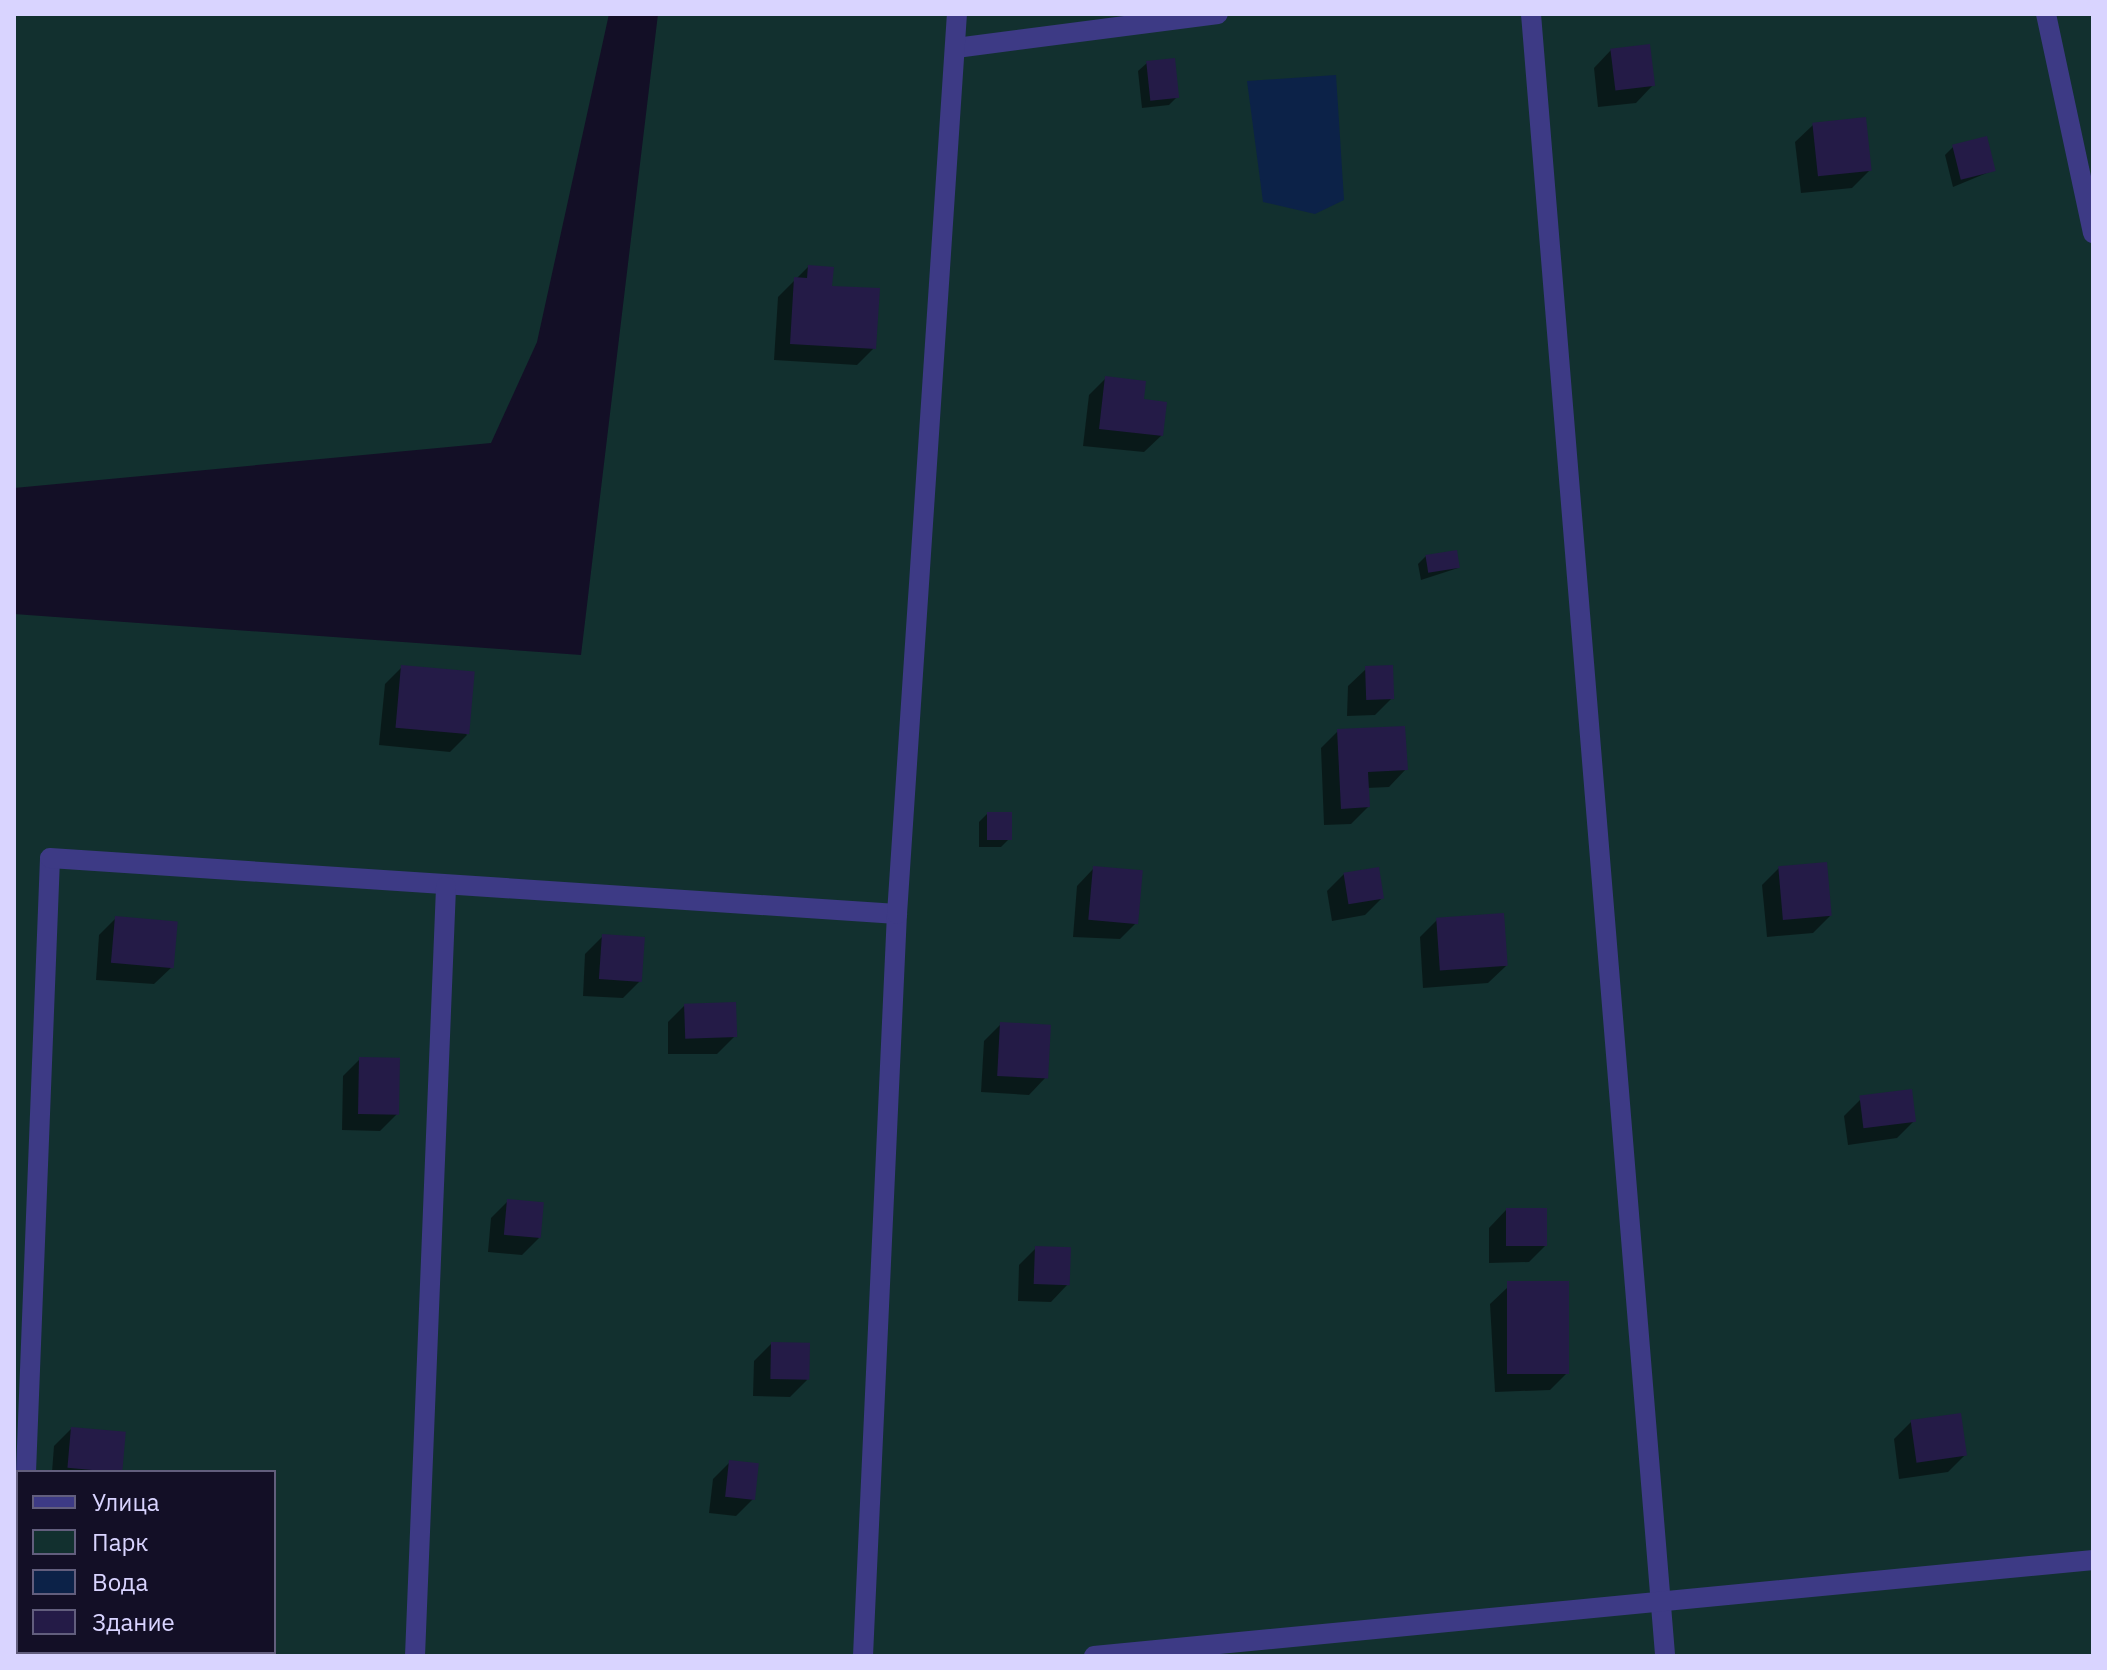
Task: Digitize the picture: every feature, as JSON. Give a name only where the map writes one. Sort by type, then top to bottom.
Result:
[{"type":"lane","points":[[863,1656],[897,914],[957,14]]},
{"type":"lane","points":[[956,48],[1218,14]]},
{"type":"lane","points":[[1531,14],[1665,1656]]},
{"type":"lane","points":[[2046,14],[2093,233]]},
{"type":"lane","points":[[26,1470],[50,858],[446,887],[897,914]]},
{"type":"lane","points":[[415,1656],[446,887]]},
{"type":"lane","points":[[1094,1656],[1660,1606],[2093,1560]]},
{"type":"green space","points":[[14,14],[609,14],[537,342],[491,443],[14,488]]},
{"type":"green space","points":[[658,14],[2093,14],[2093,1656],[14,1656],[14,614],[581,655]]},
{"type":"water","points":[[1336,75],[1344,200],[1315,214],[1263,202],[1247,81]]},
{"type":"building","points":[[1650,44],[1655,86],[1615,91],[1610,49]]},
{"type":"building","points":[[1175,58],[1179,98],[1150,101],[1146,61]]},
{"type":"building","points":[[1866,117],[1872,171],[1818,176],[1812,123]]},
{"type":"building","points":[[1987,136],[1996,171],[1961,180],[1952,145]]},
{"type":"building","points":[[808,265],[834,267],[832,286],[880,288],[876,349],[790,344],[794,277],[807,278]]},
{"type":"building","points":[[1105,376],[1146,381],[1144,399],[1167,402],[1163,436],[1099,429]]},
{"type":"building","points":[[1457,550],[1460,568],[1428,573],[1425,555]]},
{"type":"building","points":[[401,665],[475,671],[469,734],[396,728]]},
{"type":"building","points":[[1393,665],[1394,699],[1366,700],[1365,666]]},
{"type":"building","points":[[1405,726],[1408,770],[1368,772],[1370,807],[1341,809],[1337,729]]},
{"type":"building","points":[[987,812],[1012,812],[1012,840],[987,840]]},
{"type":"building","points":[[1827,862],[1832,916],[1783,920],[1778,866]]},
{"type":"building","points":[[1093,866],[1143,870],[1138,924],[1088,920]]},
{"type":"building","points":[[1379,867],[1384,899],[1348,904],[1343,873]]},
{"type":"building","points":[[1504,913],[1508,966],[1440,971],[1436,918]]},
{"type":"building","points":[[115,916],[178,921],[174,968],[111,963]]},
{"type":"building","points":[[602,934],[645,937],[642,982],[599,979]]},
{"type":"building","points":[[736,1002],[737,1037],[685,1039],[684,1004]]},
{"type":"building","points":[[1000,1022],[1051,1025],[1048,1079],[997,1076]]},
{"type":"building","points":[[359,1057],[400,1058],[399,1115],[358,1114]]},
{"type":"building","points":[[1912,1089],[1916,1122],[1863,1128],[1859,1095]]},
{"type":"building","points":[[507,1199],[544,1202],[541,1238],[504,1235]]},
{"type":"building","points":[[1506,1208],[1547,1208],[1547,1246],[1506,1246]]},
{"type":"building","points":[[1035,1246],[1071,1247],[1070,1285],[1034,1284]]},
{"type":"building","points":[[1507,1281],[1569,1281],[1569,1374],[1507,1374]]},
{"type":"building","points":[[771,1342],[810,1343],[809,1380],[770,1379]]},
{"type":"building","points":[[1961,1413],[1967,1456],[1916,1463],[1910,1420]]},
{"type":"building","points":[[71,1427],[126,1432],[122,1470],[67,1468]]},
{"type":"building","points":[[729,1460],[759,1463],[755,1500],[725,1497]]}]
